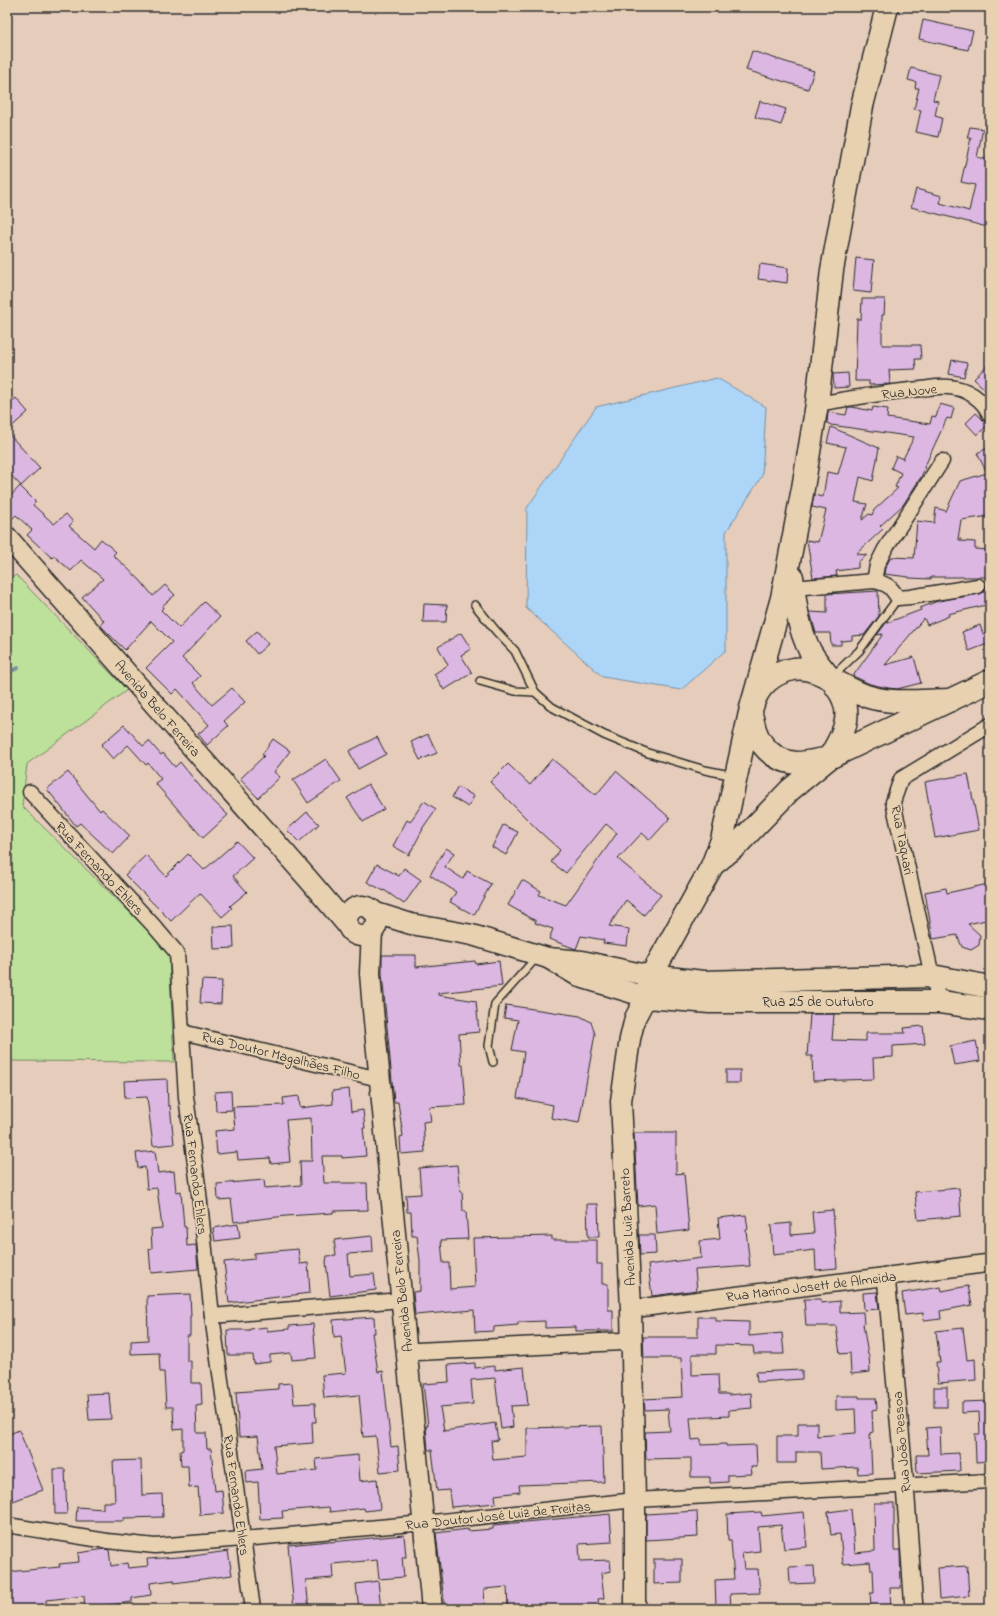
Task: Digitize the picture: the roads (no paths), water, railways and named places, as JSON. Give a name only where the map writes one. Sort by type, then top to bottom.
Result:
[{"type":"main road","points":[[712,866],[722,840],[751,708],[782,598],[790,562],[817,404],[832,270],[862,106],[887,7]]},
{"type":"main road","name":"Avenida Belo Ferreira","points":[[7,537],[309,880],[350,929],[370,973]]},
{"type":"main road","points":[[790,562],[801,632],[811,653],[830,679],[837,687],[842,696],[846,705],[847,715],[846,726],[842,736],[829,758],[795,763],[774,756],[766,749],[757,736],[752,720],[751,708],[766,682],[775,675],[784,671],[794,668],[810,669],[820,673],[830,679],[866,696],[886,701],[951,700]]},
{"type":"main road","points":[[712,866],[736,846],[790,790],[829,758],[990,681]]},
{"type":"main road","name":"Avenida Luiz Barreto","points":[[635,1609],[635,1500],[632,1341],[621,1101],[630,1039],[635,1018],[649,986],[712,866]]},
{"type":"main road","name":"Avenida Belo Ferreira","points":[[309,880],[370,919],[370,973],[379,1079],[432,1609]]},
{"type":"main road","points":[[370,919],[363,935],[350,929],[347,919],[349,912],[355,908],[370,919],[411,924],[472,935],[543,957],[582,961],[649,986]]},
{"type":"main road","name":"Rua 25 de Outubro","points":[[649,986],[703,982],[932,976],[990,987]]},
{"type":"main road","name":"Rua 25 de Outubro","points":[[649,986],[710,1002],[940,1002],[990,1009]]},
{"type":"street","name":"Rua Nove","points":[[817,404],[898,391],[948,387],[963,390],[975,396],[987,408],[990,415]]},
{"type":"street","points":[[874,581],[877,565],[885,549],[942,461]]},
{"type":"street","points":[[793,588],[874,581],[892,587],[898,598],[978,586]]},
{"type":"street","name":"Rua Taquari","points":[[940,1002],[932,976],[893,802],[901,779],[990,725]]},
{"type":"street","name":"Rua Fernando Ehlers","points":[[30,792],[177,953],[186,1097],[199,1193],[212,1316],[253,1609]]},
{"type":"street","name":"Rua Doutor Magalhães Filho","points":[[182,1032],[379,1079]]},
{"type":"street","name":"Rua Marino Josett de Almeida","points":[[631,1309],[990,1263]]},
{"type":"street","name":"Rua João Pessoa","points":[[886,1276],[905,1486],[914,1609]]},
{"type":"street","points":[[212,1316],[401,1300]]},
{"type":"street","points":[[407,1352],[632,1341]]},
{"type":"street","name":"Rua Doutor José Luiz de Freitas","points":[[7,1525],[107,1541],[155,1546],[243,1540],[424,1523],[635,1500],[990,1481]]},
{"type":"lane","points":[[830,679],[859,651],[898,598]]},
{"type":"lane","points":[[475,605],[496,631],[515,651],[535,692],[552,707],[612,738],[648,753],[705,770],[737,776]]},
{"type":"lane","points":[[480,681],[515,691],[535,692]]},
{"type":"lane","points":[[493,1062],[489,1046],[495,1004],[543,957]]},
{"type":"water","points":[[717,378],[766,407],[762,476],[726,532],[726,650],[681,690],[603,677],[526,608],[527,508],[596,407]]},
{"type":"waterway","points":[[7,673],[18,668]]}]
